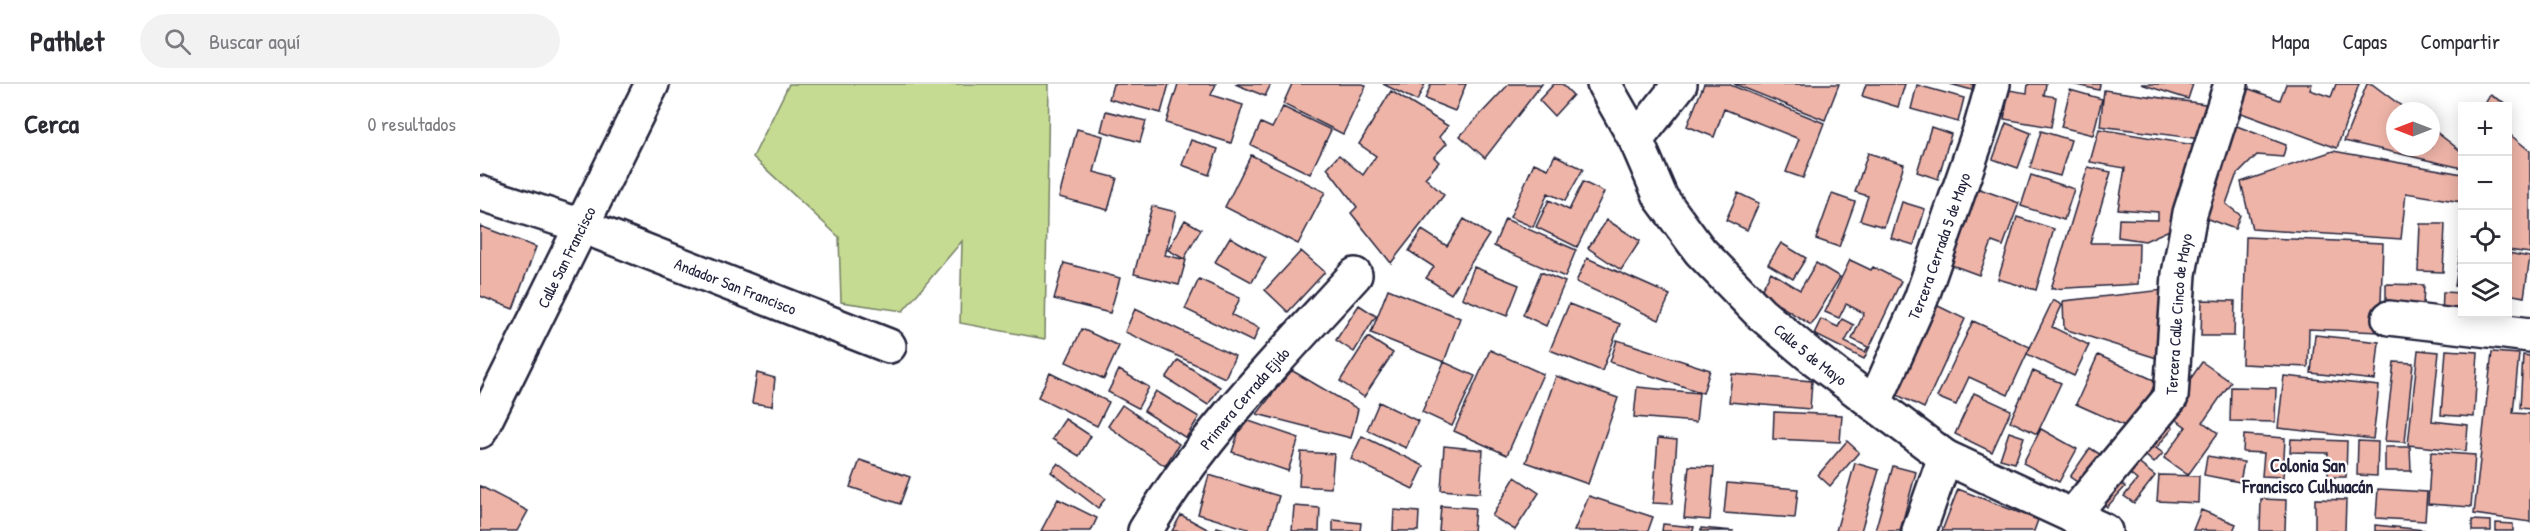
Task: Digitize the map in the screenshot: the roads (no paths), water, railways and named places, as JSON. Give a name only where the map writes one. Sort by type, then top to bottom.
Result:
[{"type":"street","name":"Calle San Francisco","points":[[480,431],[652,84]]},
{"type":"street","name":"Calle 5 de Mayo","points":[[1604,84],[1636,140],[1661,198],[1700,251],[1761,314],[1945,457],[2105,531]]},
{"type":"street","points":[[1636,140],[1680,84]]},
{"type":"street","name":"Tercera Cerrada 5 de Mayo","points":[[1874,404],[1921,299],[1980,130],[1993,84]]},
{"type":"street","name":"Tercera Calle Cinco de Mayo","points":[[2072,516],[2171,397],[2179,274],[2190,213],[2231,84]]},
{"type":"street","name":"Andador San Francisco","points":[[480,192],[582,226],[889,346]]},
{"type":"street","name":"Primera Cerrada Ejido","points":[[1145,531],[1162,503],[1234,408],[1355,275]]},
{"type":"street","points":[[2389,318],[2530,335]]},
{"type":"street","points":[[1919,531],[1945,457]]},
{"type":"district","name":"Colonia San Francisco Culhuacán","points":[[2308,475]]}]
